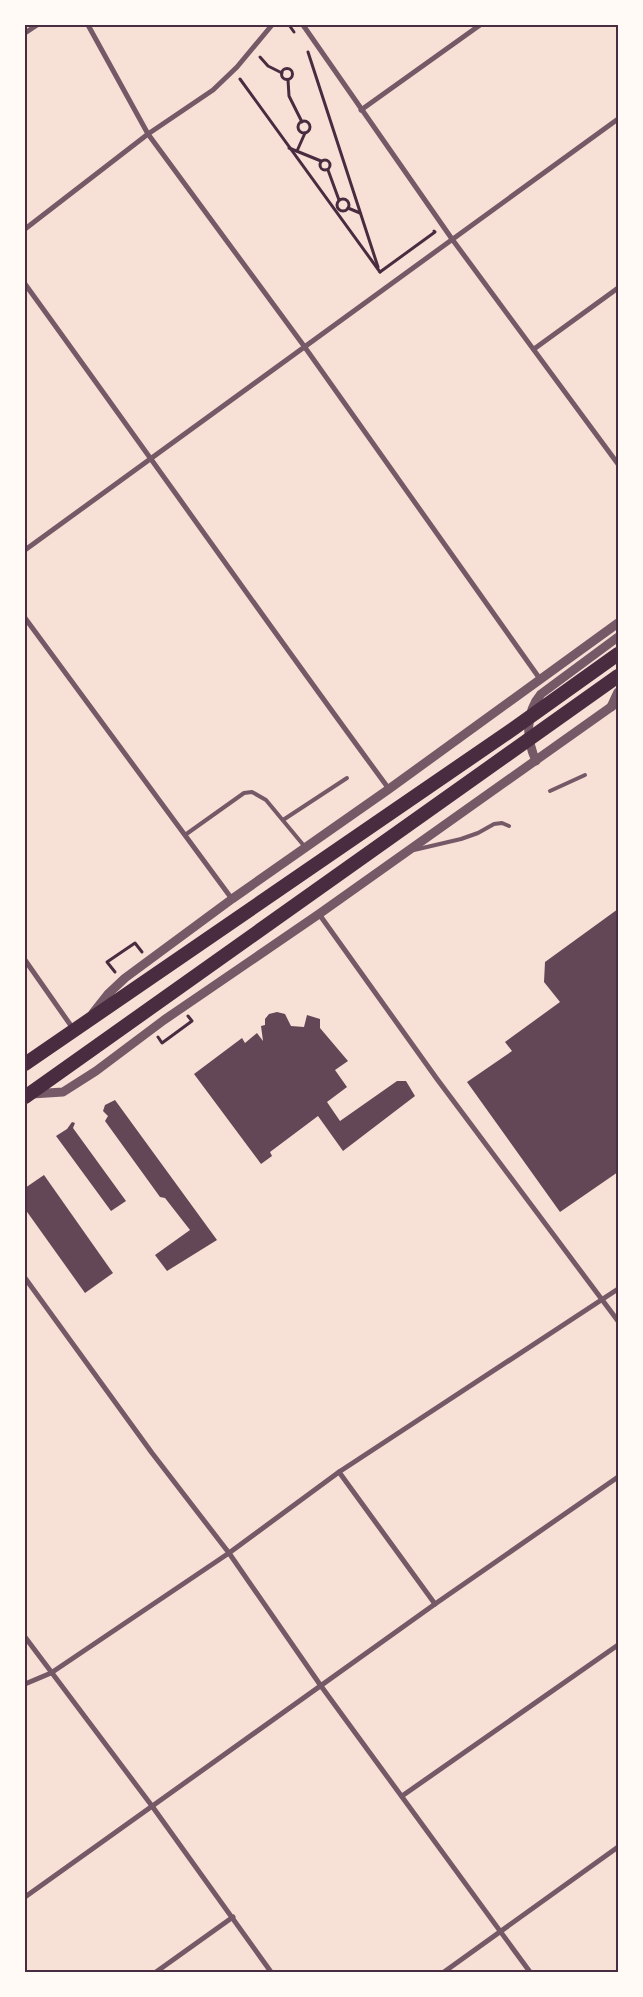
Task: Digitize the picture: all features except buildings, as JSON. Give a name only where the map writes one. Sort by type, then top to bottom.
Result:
[{"type":"highway","points":[[25,1064],[513,729],[618,654]]},
{"type":"highway","points":[[27,1096],[618,676]]},
{"type":"street","points":[[25,33],[37,25]]},
{"type":"street","points":[[88,25],[148,134],[304,346],[540,679]]},
{"type":"street","points":[[25,229],[148,134],[213,90],[237,67],[272,25]]},
{"type":"street","points":[[303,25],[452,239],[615,455],[618,464]]},
{"type":"street","points":[[361,110],[480,25]]},
{"type":"street","points":[[25,550],[618,119]]},
{"type":"street","points":[[25,284],[151,457],[268,624],[389,789]]},
{"type":"street","points":[[534,349],[618,288]]},
{"type":"street","points":[[25,618],[232,899]]},
{"type":"street","points":[[87,1022],[108,994],[122,981],[232,899],[389,789],[618,623]]},
{"type":"street","points":[[536,761],[530,746],[528,726],[533,703],[541,694],[618,637]]},
{"type":"street","points":[[27,1096],[63,1092],[96,1071],[614,705],[618,692]]},
{"type":"street","points":[[319,914],[437,1079],[618,1321]]},
{"type":"street","points":[[25,960],[74,1031]]},
{"type":"street","points":[[25,1278],[152,1453],[229,1554],[321,1686],[530,1972]]},
{"type":"street","points":[[25,1684],[51,1673],[229,1554],[340,1472],[618,1290]]},
{"type":"street","points":[[340,1472],[435,1604]]},
{"type":"street","points":[[25,1897],[435,1604],[618,1477]]},
{"type":"street","points":[[25,1637],[152,1806],[271,1972]]},
{"type":"street","points":[[402,1796],[618,1646]]},
{"type":"street","points":[[444,1972],[618,1847]]},
{"type":"street","points":[[156,1972],[233,1917]]},
{"type":"lane","points":[[550,791],[585,775]]},
{"type":"lane","points":[[283,820],[347,778]]},
{"type":"lane","points":[[185,835],[244,793],[252,792],[266,800],[306,847]]},
{"type":"lane","points":[[409,850],[448,844],[478,833],[494,824],[502,823],[509,826]]},
{"type":"path","points":[[289,25],[298,38]]},
{"type":"path","points":[[303,45],[318,67]]},
{"type":"path","points":[[307,51],[380,272]]},
{"type":"path","points":[[260,57],[268,66],[282,73],[283,78],[288,80]]},
{"type":"path","points":[[282,73],[287,69],[292,72],[292,77],[288,80],[289,96],[302,122]]},
{"type":"path","points":[[239,79],[380,272]]},
{"type":"path","points":[[302,122],[299,128],[305,133]]},
{"type":"path","points":[[297,151],[310,126],[307,122],[302,122]]},
{"type":"path","points":[[289,148],[322,162],[324,160],[329,162],[328,170],[340,200],[337,206],[345,211],[348,208]]},
{"type":"path","points":[[322,162],[321,168],[328,170]]},
{"type":"path","points":[[340,200],[342,198],[348,201],[348,208]]},
{"type":"path","points":[[348,208],[360,213]]},
{"type":"path","points":[[380,272],[435,232],[429,225]]},
{"type":"path","points":[[122,981],[107,962],[136,942]]},
{"type":"path","points":[[152,1030],[162,1043],[192,1021]]}]
